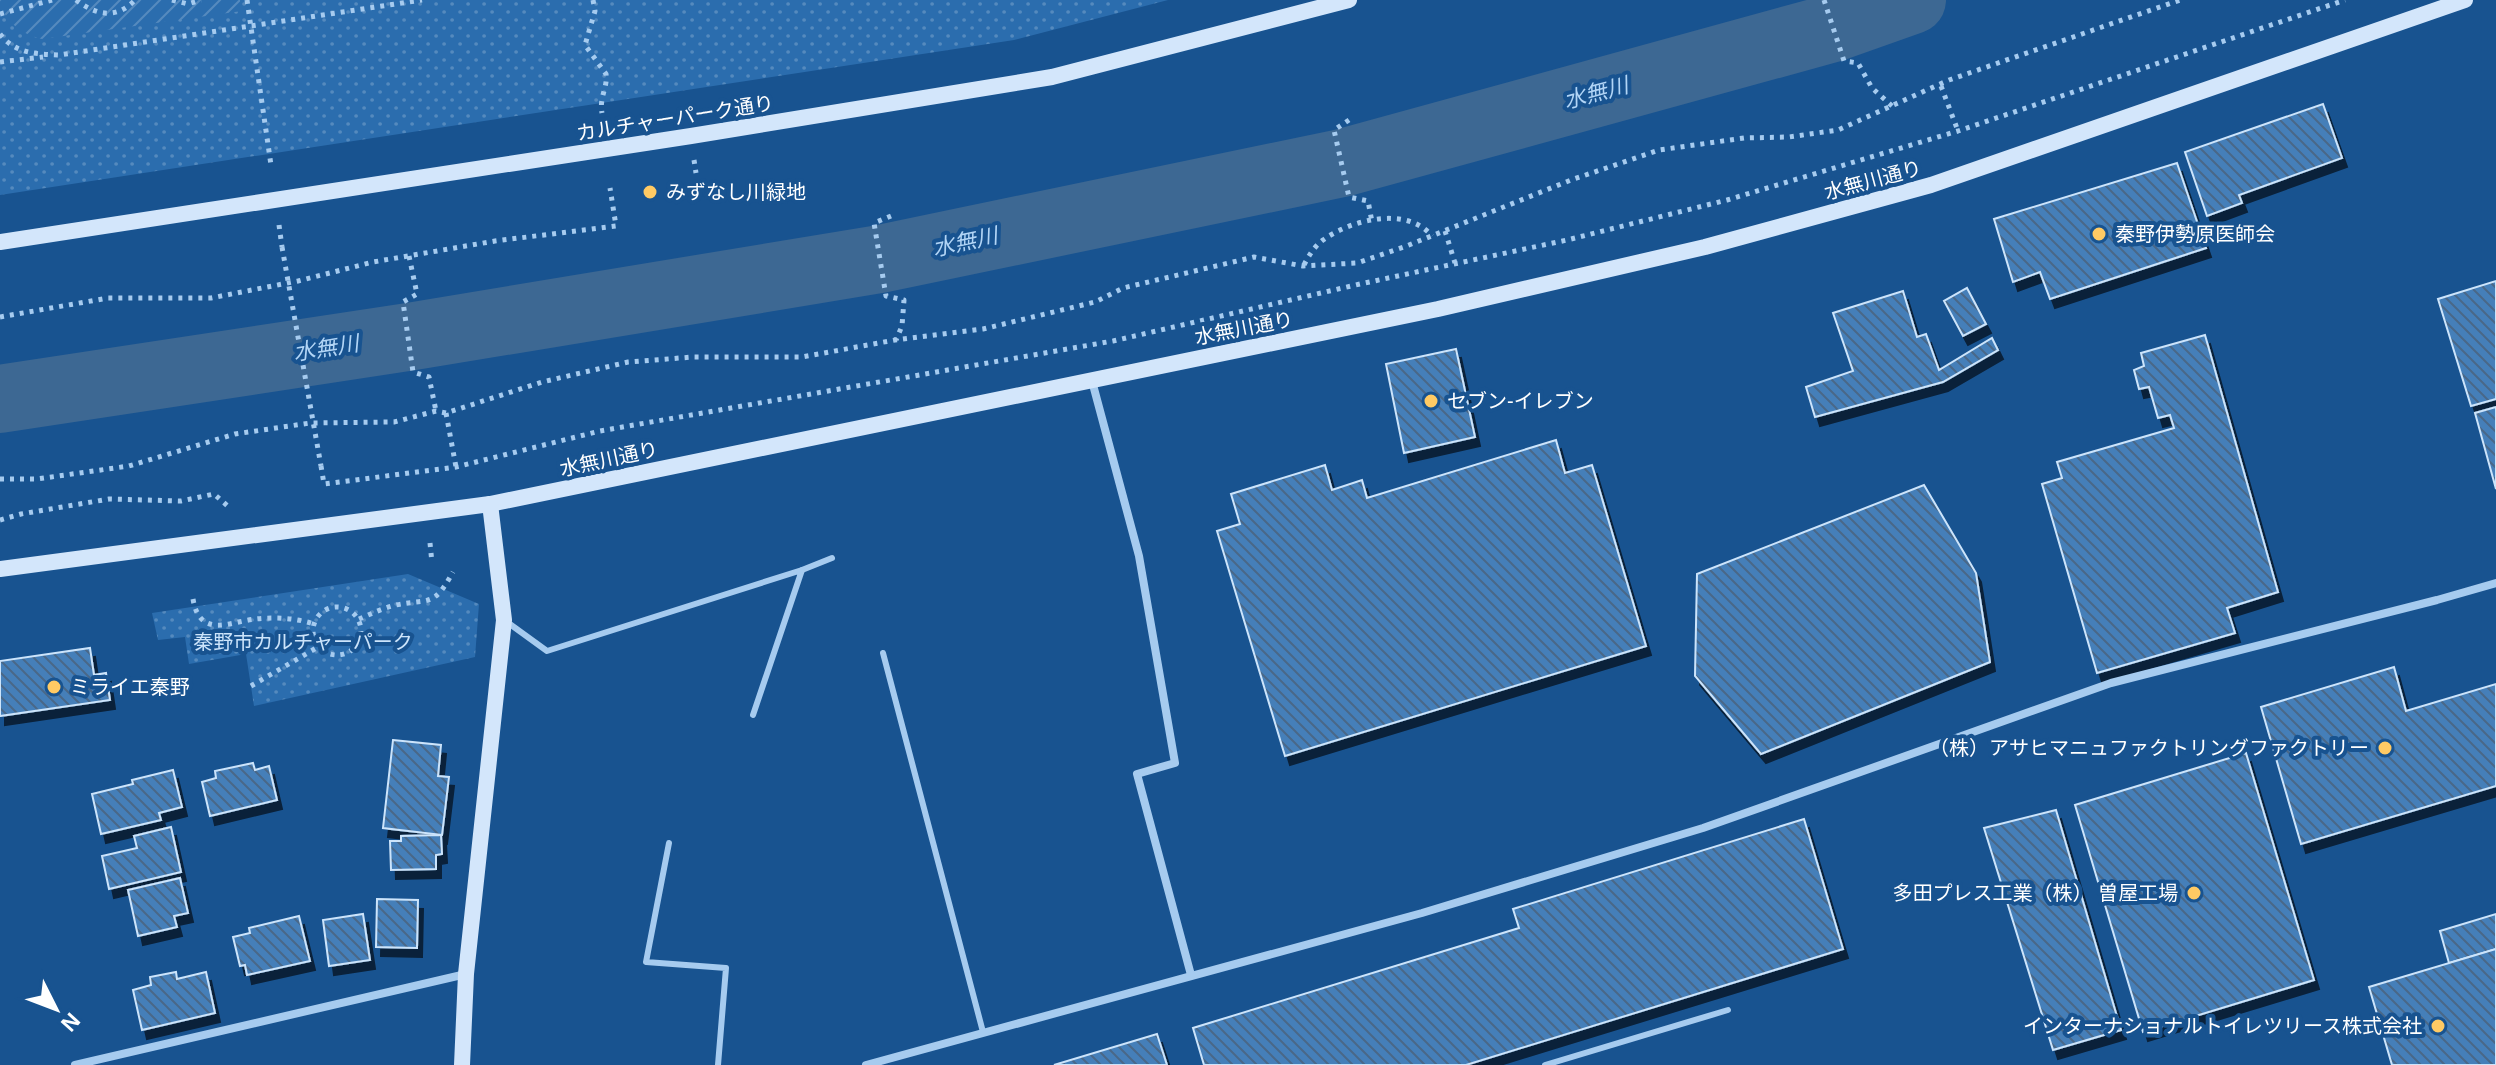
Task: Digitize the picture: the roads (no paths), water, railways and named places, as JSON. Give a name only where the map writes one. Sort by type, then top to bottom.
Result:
[{"type":"street","name":"カルチャーパーク通り","points":[[0,242],[1052,77],[1349,0]]},
{"type":"street","name":"水無川通り","points":[[0,569],[490,504],[1498,295],[1705,247],[1931,185],[2465,0]]},
{"type":"street","points":[[1092,379],[1139,556],[1175,763],[1137,774],[1191,975]]},
{"type":"street","points":[[462,1065],[466,974],[504,620],[490,504]]},
{"type":"street","points":[[866,1065],[1422,913],[1703,828],[2111,683],[2496,583]]},
{"type":"street","points":[[75,1065],[466,974]]},
{"type":"lane","points":[[504,620],[547,651],[832,558]]},
{"type":"lane","points":[[753,715],[802,570]]},
{"type":"lane","points":[[883,653],[983,1032]]},
{"type":"lane","points":[[669,843],[646,962],[726,968],[718,1065]]},
{"type":"lane","points":[[1545,1065],[1728,1010]]},
{"type":"waterway","name":"水無川","points":[[0,399],[408,337],[880,259],[1342,163],[1833,28],[1912,0]]},
{"type":"place","name":"みずなし川緑地","points":[[650,192]]},
{"type":"place","name":"秦野伊勢原医師会","points":[[2099,234]]},
{"type":"place","name":"セブン-イレブン","points":[[1431,401]]},
{"type":"place","name":"ミライエ秦野","points":[[54,687]]},
{"type":"place","name":"（株）アサヒマニュファクトリングファクトリー","points":[[2385,748]]},
{"type":"place","name":"多田プレス工業（株） 曽屋工場","points":[[2194,893]]},
{"type":"place","name":"インターナショナルトイレツリース株式会社","points":[[2438,1026]]},
{"type":"park label","name":"秦野市カルチャーパーク","points":[[303,642]]}]
